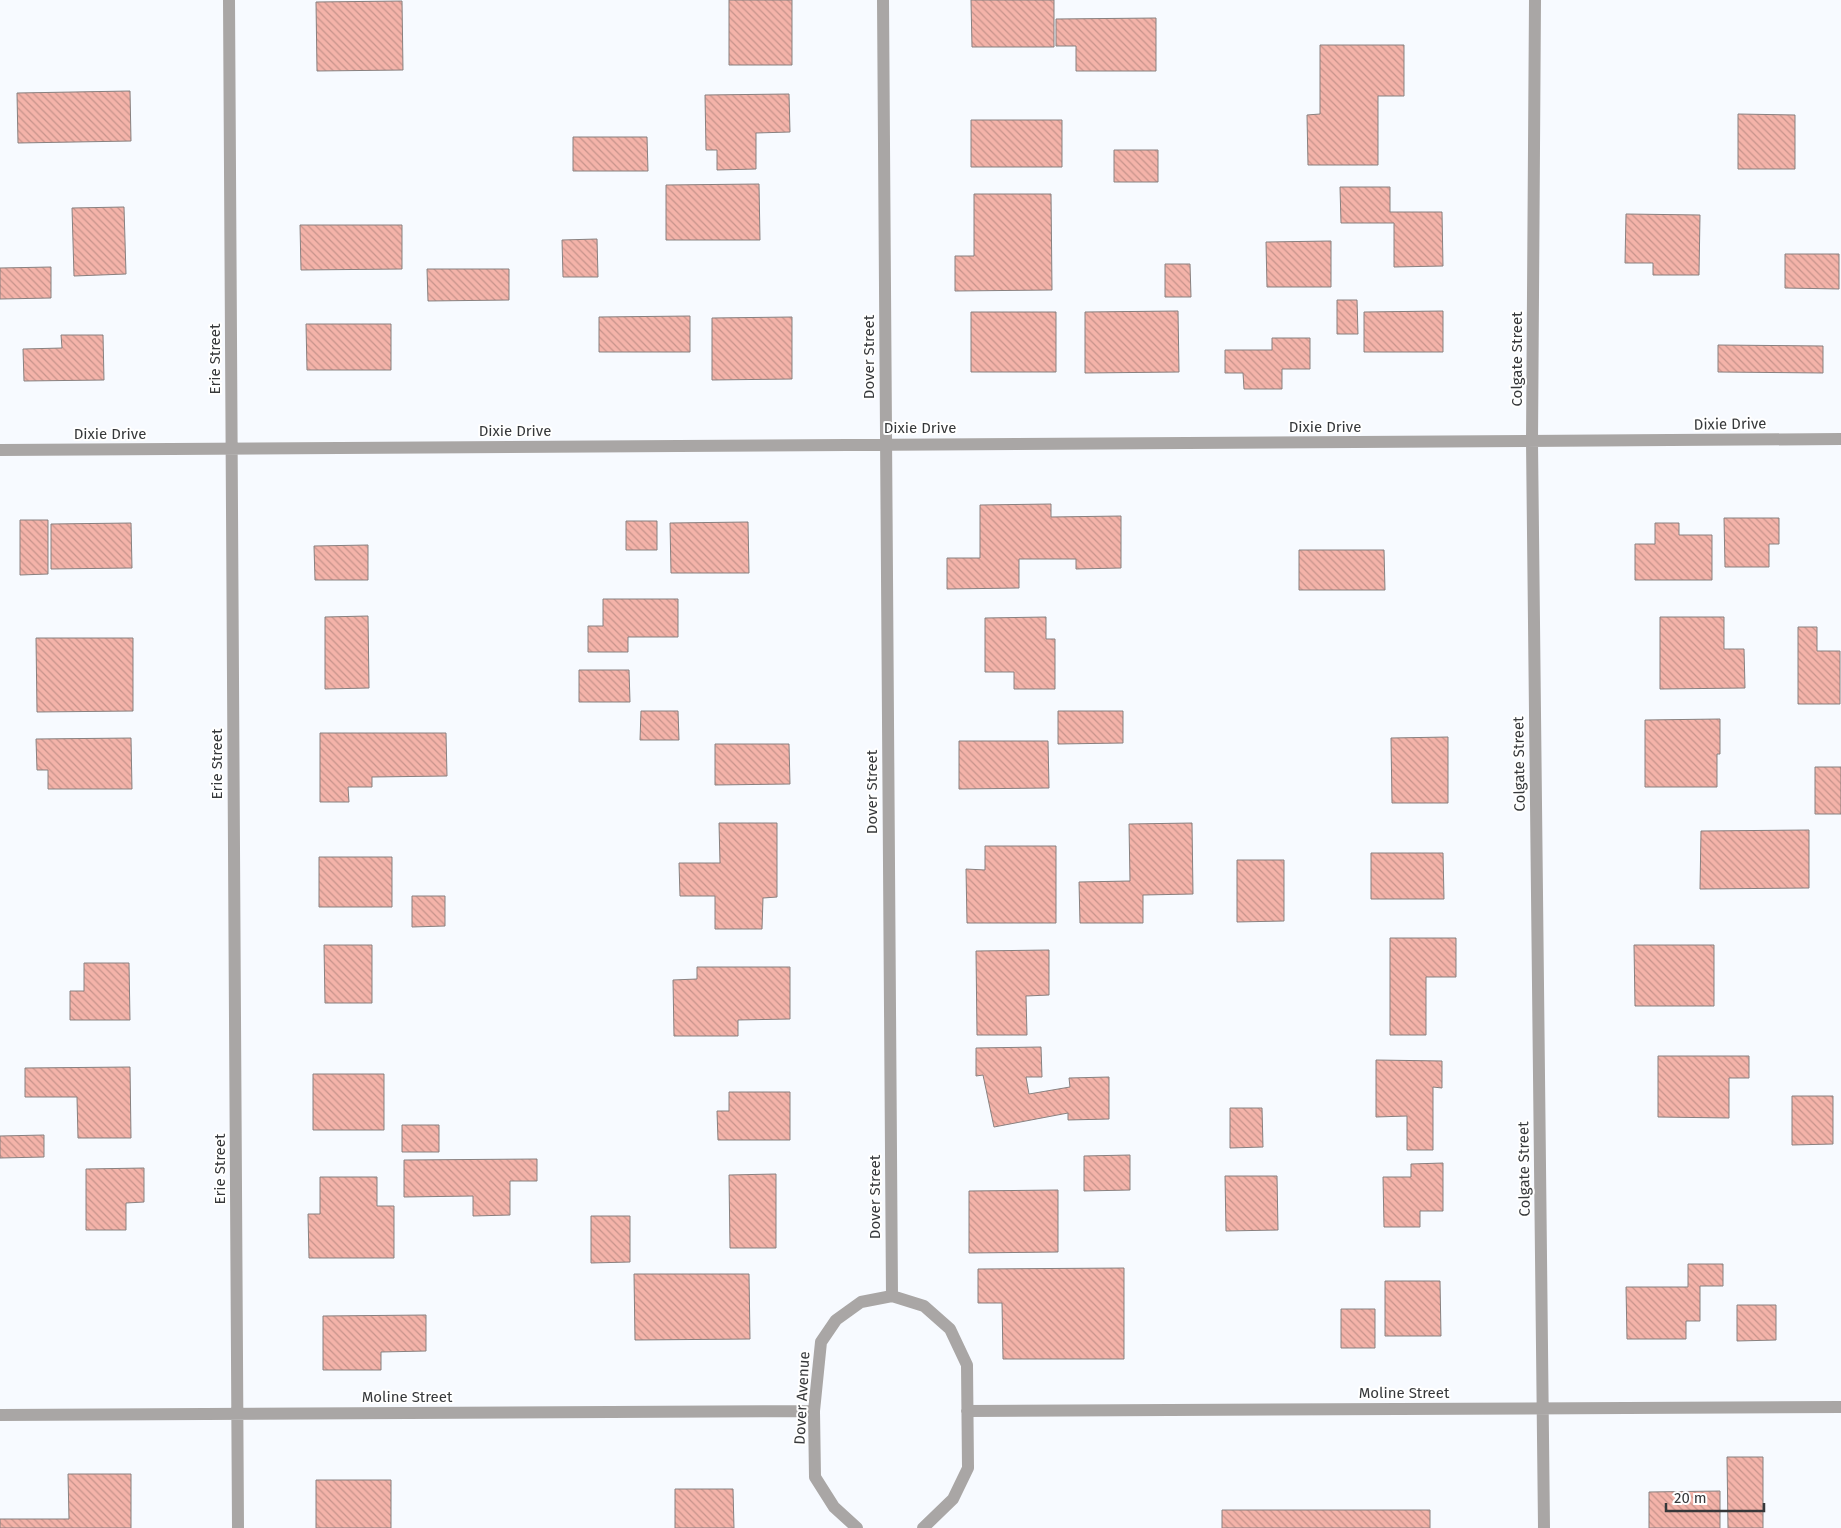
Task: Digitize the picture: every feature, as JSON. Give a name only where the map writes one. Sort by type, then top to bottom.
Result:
[{"type":"street","name":"Erie Street","points":[[228,0],[238,1528]]},
{"type":"street","name":"Dover Street","points":[[883,0],[892,1296]]},
{"type":"street","name":"Colgate Street","points":[[1534,0],[1532,442],[1544,1528]]},
{"type":"street","name":"Dixie Drive","points":[[0,450],[1841,439]]},
{"type":"street","name":"Dover Avenue","points":[[858,1528],[834,1507],[815,1477],[814,1411],[821,1342],[836,1320],[861,1302],[892,1296]]},
{"type":"street","points":[[892,1296],[924,1306],[950,1329],[967,1365],[968,1468],[953,1499],[923,1528]]},
{"type":"street","name":"Moline Street","points":[[967,1411],[1841,1406]]},
{"type":"street","name":"Moline Street","points":[[0,1416],[814,1411]]},
{"type":"building","points":[[729,0],[792,0],[792,65],[729,65]]},
{"type":"building","points":[[971,0],[1054,0],[1054,47],[972,47]]},
{"type":"building","points":[[402,1],[403,70],[317,71],[316,2]]},
{"type":"building","points":[[1156,18],[1156,71],[1076,71],[1076,46],[1056,46],[1056,19]]},
{"type":"building","points":[[1320,45],[1404,45],[1404,96],[1378,96],[1378,165],[1308,165],[1307,115],[1320,114]]},
{"type":"building","points":[[130,91],[131,141],[18,143],[17,93]]},
{"type":"building","points":[[789,94],[790,132],[756,133],[756,169],[717,170],[717,150],[706,150],[705,95]]},
{"type":"building","points":[[1738,114],[1795,115],[1795,169],[1738,169]]},
{"type":"building","points":[[971,120],[1062,120],[1062,167],[971,167]]},
{"type":"building","points":[[573,137],[647,137],[648,171],[573,171]]},
{"type":"building","points":[[1114,150],[1158,150],[1158,182],[1114,182]]},
{"type":"building","points":[[759,184],[760,240],[666,240],[666,185]]},
{"type":"building","points":[[1340,187],[1390,187],[1390,212],[1442,212],[1443,266],[1394,267],[1394,223],[1341,223]]},
{"type":"building","points":[[974,194],[1051,194],[1052,290],[955,291],[955,256],[974,256]]},
{"type":"building","points":[[124,207],[126,274],[74,276],[72,208]]},
{"type":"building","points":[[1626,214],[1700,215],[1699,275],[1653,275],[1653,263],[1625,263]]},
{"type":"building","points":[[300,225],[402,225],[402,269],[301,270]]},
{"type":"building","points":[[597,239],[598,277],[563,277],[562,240]]},
{"type":"building","points":[[1331,241],[1331,287],[1267,287],[1266,242]]},
{"type":"building","points":[[1785,254],[1839,254],[1839,289],[1785,288]]},
{"type":"building","points":[[1165,264],[1190,264],[1191,297],[1165,297]]},
{"type":"building","points":[[51,267],[51,298],[0,299],[0,268]]},
{"type":"building","points":[[427,269],[509,269],[509,300],[428,301]]},
{"type":"building","points":[[1337,300],[1357,300],[1358,334],[1337,334]]},
{"type":"building","points":[[1178,311],[1179,372],[1085,373],[1085,312]]},
{"type":"building","points":[[1443,311],[1443,352],[1364,352],[1364,312]]},
{"type":"building","points":[[971,312],[1056,312],[1056,372],[971,372]]},
{"type":"building","points":[[690,316],[690,352],[599,352],[599,317]]},
{"type":"building","points":[[792,317],[792,379],[712,380],[712,318]]},
{"type":"building","points":[[306,324],[391,324],[391,370],[307,370]]},
{"type":"building","points":[[61,335],[103,335],[104,380],[24,381],[23,349],[62,348]]},
{"type":"building","points":[[1272,338],[1310,338],[1310,369],[1282,369],[1282,389],[1244,389],[1243,373],[1225,373],[1225,350],[1272,350]]},
{"type":"building","points":[[1718,345],[1823,346],[1823,373],[1718,372]]},
{"type":"building","points":[[1051,504],[1051,517],[1121,516],[1121,568],[1076,569],[1076,559],[1019,559],[1019,588],[947,589],[947,558],[980,558],[980,505]]},
{"type":"building","points":[[1724,518],[1779,518],[1779,544],[1769,544],[1769,567],[1725,567]]},
{"type":"building","points":[[20,520],[48,520],[48,574],[20,575]]},
{"type":"building","points":[[626,521],[657,521],[657,550],[626,550]]},
{"type":"building","points":[[748,522],[749,573],[671,573],[670,523]]},
{"type":"building","points":[[131,523],[132,568],[51,569],[51,524]]},
{"type":"building","points":[[1655,523],[1679,523],[1679,535],[1712,535],[1712,580],[1635,580],[1635,544],[1655,544]]},
{"type":"building","points":[[368,545],[368,580],[315,580],[314,546]]},
{"type":"building","points":[[1299,550],[1384,550],[1385,590],[1299,590]]},
{"type":"building","points":[[603,599],[678,599],[678,637],[628,637],[628,652],[588,652],[588,626],[603,626]]},
{"type":"building","points":[[368,616],[369,688],[325,689],[325,617]]},
{"type":"building","points":[[1046,617],[1046,639],[1055,639],[1055,689],[1014,689],[1014,672],[985,672],[985,618]]},
{"type":"building","points":[[1660,617],[1724,617],[1724,649],[1744,649],[1745,688],[1660,689]]},
{"type":"building","points":[[1798,627],[1817,627],[1817,651],[1840,651],[1840,704],[1798,704]]},
{"type":"building","points":[[36,638],[133,638],[133,711],[37,712]]},
{"type":"building","points":[[579,670],[629,670],[630,702],[579,702]]},
{"type":"building","points":[[641,711],[678,711],[679,740],[640,740]]},
{"type":"building","points":[[1058,711],[1123,711],[1123,743],[1058,744]]},
{"type":"building","points":[[1720,719],[1720,754],[1717,754],[1717,787],[1645,787],[1645,720]]},
{"type":"building","points":[[320,733],[446,733],[447,776],[372,777],[372,787],[348,787],[349,802],[320,802]]},
{"type":"building","points":[[1448,737],[1448,803],[1392,803],[1391,738]]},
{"type":"building","points":[[131,738],[132,789],[48,789],[48,770],[37,770],[36,739]]},
{"type":"building","points":[[959,741],[1048,741],[1049,788],[959,789]]},
{"type":"building","points":[[715,744],[789,744],[790,784],[715,785]]},
{"type":"building","points":[[1815,767],[1841,767],[1841,814],[1815,814]]},
{"type":"building","points":[[719,823],[777,823],[777,897],[763,898],[762,929],[715,929],[715,896],[680,896],[679,863],[720,863]]},
{"type":"building","points":[[1192,823],[1193,894],[1143,895],[1143,923],[1080,923],[1079,882],[1130,881],[1129,824]]},
{"type":"building","points":[[1809,830],[1809,888],[1700,889],[1701,831]]},
{"type":"building","points":[[985,846],[1056,846],[1056,923],[967,923],[966,869],[985,870]]},
{"type":"building","points":[[1371,853],[1443,853],[1444,899],[1371,899]]},
{"type":"building","points":[[319,857],[392,857],[392,907],[319,907]]},
{"type":"building","points":[[1237,860],[1284,860],[1284,921],[1237,922]]},
{"type":"building","points":[[412,896],[445,896],[445,926],[412,927]]},
{"type":"building","points":[[1390,938],[1456,938],[1456,977],[1426,977],[1426,1035],[1390,1035]]},
{"type":"building","points":[[324,945],[372,945],[372,1003],[325,1003]]},
{"type":"building","points":[[1634,945],[1714,945],[1714,1006],[1635,1006]]},
{"type":"building","points":[[1049,950],[1049,995],[1026,996],[1027,1035],[977,1035],[976,951]]},
{"type":"building","points":[[84,963],[129,963],[130,1020],[70,1020],[70,991],[84,991]]},
{"type":"building","points":[[697,967],[790,967],[790,1019],[738,1020],[738,1036],[674,1036],[673,980],[697,979]]},
{"type":"building","points":[[1041,1047],[1042,1077],[1026,1077],[1029,1094],[1070,1087],[1069,1078],[1109,1077],[1109,1119],[1068,1120],[1068,1113],[994,1127],[983,1075],[976,1076],[976,1048]]},
{"type":"building","points":[[1658,1056],[1749,1056],[1749,1078],[1729,1078],[1729,1118],[1658,1117]]},
{"type":"building","points":[[1376,1060],[1442,1061],[1442,1088],[1433,1087],[1433,1150],[1407,1150],[1407,1116],[1376,1117]]},
{"type":"building","points":[[130,1067],[131,1138],[78,1138],[77,1097],[25,1097],[25,1068]]},
{"type":"building","points":[[313,1074],[384,1074],[384,1130],[313,1130]]},
{"type":"building","points":[[729,1092],[790,1092],[790,1140],[718,1140],[717,1111],[729,1111]]},
{"type":"building","points":[[1792,1096],[1833,1096],[1833,1144],[1792,1145]]},
{"type":"building","points":[[1230,1108],[1262,1108],[1263,1147],[1230,1148]]},
{"type":"building","points":[[402,1125],[439,1125],[439,1152],[402,1152]]},
{"type":"building","points":[[44,1135],[44,1157],[0,1158],[0,1136]]},
{"type":"building","points":[[1130,1155],[1130,1190],[1084,1191],[1084,1156]]},
{"type":"building","points":[[537,1159],[537,1181],[510,1181],[510,1215],[473,1216],[473,1196],[404,1197],[404,1160]]},
{"type":"building","points":[[1443,1163],[1443,1211],[1420,1211],[1420,1227],[1384,1227],[1383,1177],[1411,1177],[1411,1164]]},
{"type":"building","points":[[144,1168],[144,1202],[126,1203],[126,1230],[86,1230],[86,1169]]},
{"type":"building","points":[[776,1174],[776,1248],[730,1248],[729,1175]]},
{"type":"building","points":[[1225,1176],[1277,1176],[1278,1230],[1226,1231]]},
{"type":"building","points":[[320,1177],[377,1177],[377,1206],[394,1206],[394,1258],[309,1258],[308,1214],[320,1214]]},
{"type":"building","points":[[1058,1190],[1058,1252],[969,1253],[969,1191]]},
{"type":"building","points":[[591,1216],[630,1216],[630,1262],[591,1263]]},
{"type":"building","points":[[1688,1264],[1723,1264],[1723,1286],[1700,1286],[1700,1321],[1686,1321],[1686,1339],[1627,1339],[1626,1287],[1688,1287]]},
{"type":"building","points":[[1124,1268],[1124,1359],[1003,1359],[1002,1303],[978,1303],[978,1269]]},
{"type":"building","points":[[634,1274],[749,1274],[750,1339],[635,1340]]},
{"type":"building","points":[[1385,1281],[1440,1281],[1441,1336],[1385,1336]]},
{"type":"building","points":[[1737,1305],[1776,1305],[1776,1340],[1737,1341]]},
{"type":"building","points":[[1341,1309],[1375,1309],[1375,1348],[1341,1348]]},
{"type":"building","points":[[426,1315],[426,1351],[381,1352],[381,1370],[323,1370],[323,1316]]},
{"type":"building","points":[[1727,1457],[1763,1457],[1763,1528],[1728,1528]]},
{"type":"building","points":[[68,1474],[131,1474],[131,1528],[0,1528],[0,1519],[69,1519]]},
{"type":"building","points":[[316,1480],[391,1480],[391,1528],[316,1528]]},
{"type":"building","points":[[675,1489],[733,1489],[734,1528],[675,1528]]},
{"type":"building","points":[[1720,1491],[1720,1528],[1649,1528],[1649,1492]]},
{"type":"building","points":[[1222,1510],[1430,1510],[1430,1528],[1222,1528]]}]
